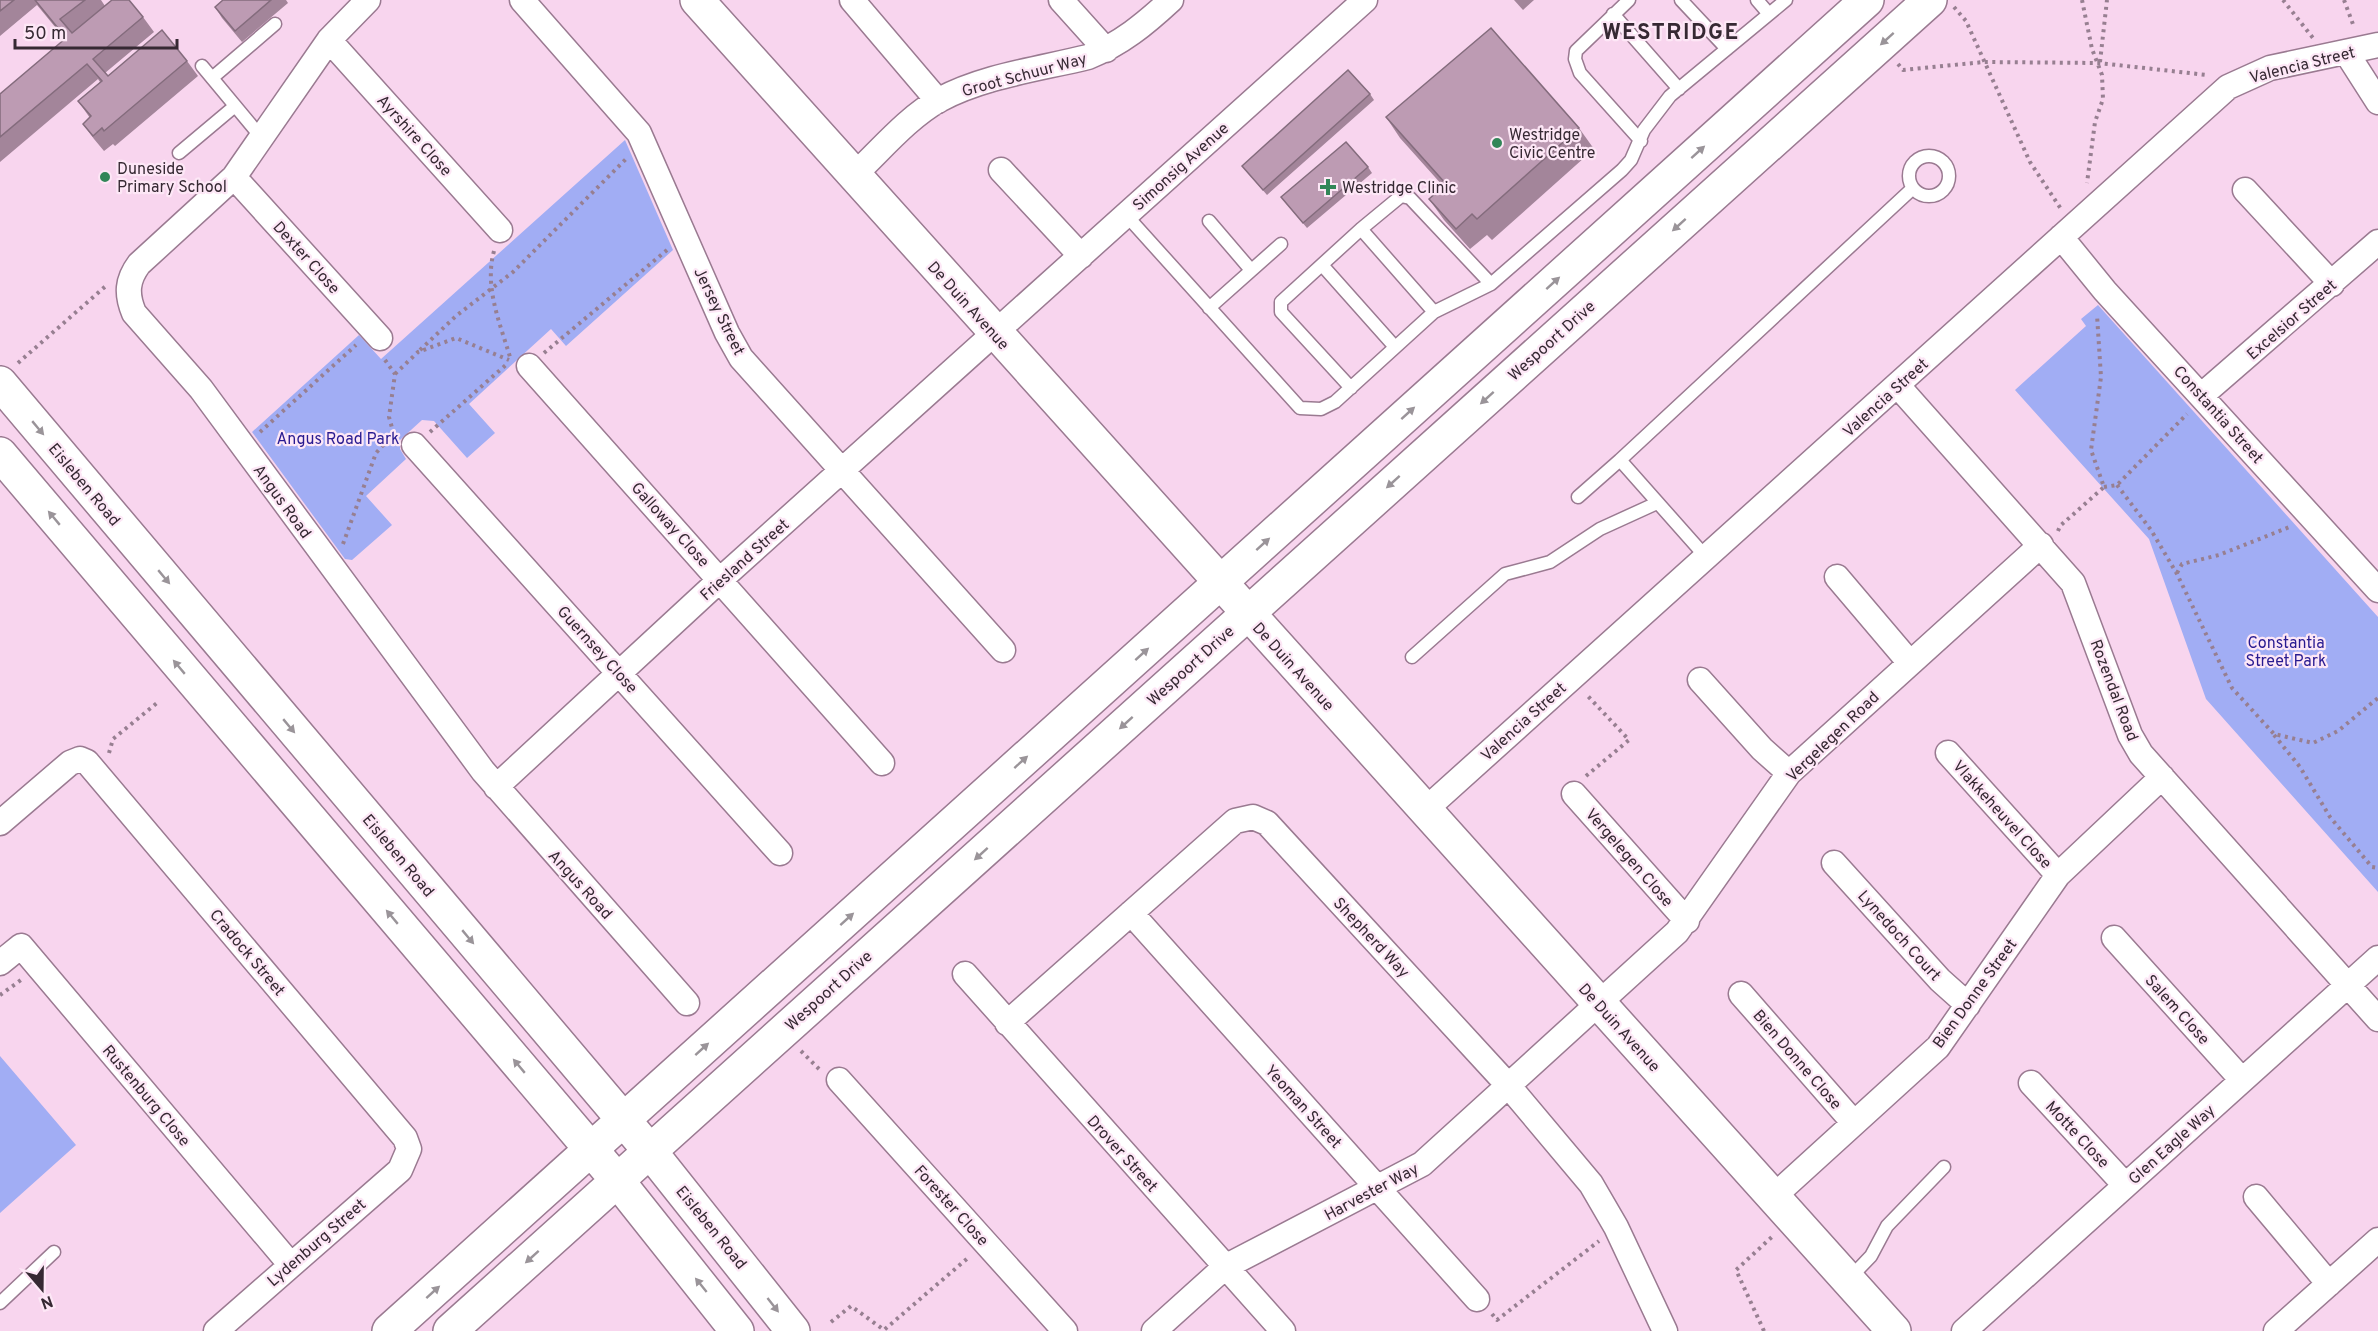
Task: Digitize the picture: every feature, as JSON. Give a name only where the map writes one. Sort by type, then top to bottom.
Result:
[{"type":"main road","points":[[389,1331],[1867,0]]},
{"type":"main road","name":"Wespoort Drive","points":[[450,1331],[1930,0]]},
{"type":"main road","name":"De Duin Avenue","points":[[702,2],[854,176],[1894,1331]]},
{"type":"main road","name":"Eisleben Road","points":[[7,374],[649,1150],[793,1331]]},
{"type":"main road","points":[[0,454],[617,1180],[737,1331]]},
{"type":"street","name":"Angus Road","points":[[368,0],[329,40],[234,177],[139,264],[129,281],[128,292],[134,313],[201,389],[496,787],[687,1003]]},
{"type":"street","name":"Jersey Street","points":[[522,0],[634,125],[644,142],[727,333],[741,358],[844,469],[1004,650]]},
{"type":"street","points":[[852,0],[938,101]]},
{"type":"street","points":[[1061,0],[1106,50]]},
{"type":"street","name":"Groot Schuur Way","points":[[854,176],[924,110],[938,101],[964,88],[1088,57],[1106,50],[1122,41],[1171,0]]},
{"type":"street","name":"Simonsig Avenue","points":[[995,333],[1365,0]]},
{"type":"street","name":"Ayrshire Close","points":[[329,40],[500,230]]},
{"type":"street","name":"Valencia Street","points":[[1425,810],[1898,386],[2064,227],[2228,87],[2251,74],[2270,68],[2378,45]]},
{"type":"street","points":[[2346,52],[2378,102]]},
{"type":"street","points":[[1001,170],[1081,256]]},
{"type":"street","name":"Dexter Close","points":[[234,177],[377,334]]},
{"type":"street","points":[[2245,190],[2332,284]]},
{"type":"street","name":"Constantia Street","points":[[2064,227],[2105,291],[2376,585]]},
{"type":"street","name":"Excelsior Street","points":[[2202,395],[2378,242]]},
{"type":"street","name":"Friesland Street","points":[[496,787],[721,579],[995,333]]},
{"type":"street","name":"Galloway Close","points":[[520,363],[721,579],[882,763]]},
{"type":"street","name":"Rozendal Road","points":[[1898,386],[2041,544],[2073,583],[2130,735],[2141,754],[2378,1019]]},
{"type":"street","name":"Guernsey Close","points":[[414,445],[780,853]]},
{"type":"street","name":"Vergelegen Road","points":[[1598,1003],[1687,921],[1789,773],[2041,544]]},
{"type":"street","points":[[1837,577],[1910,663]]},
{"type":"street","points":[[1700,680],[1762,748],[1789,773]]},
{"type":"street","name":"Vlakkeheuvel Close","points":[[1948,753],[2058,875]]},
{"type":"street","name":"Cradock Street","points":[[0,823],[70,763],[80,759],[94,770],[405,1138],[409,1149]]},
{"type":"street","name":"Bien Donne Street","points":[[1773,1197],[1938,1047],[2058,875],[2162,777]]},
{"type":"street","name":"Vergelegen Close","points":[[1574,794],[1687,921]]},
{"type":"street","name":"Shepherd Way","points":[[1006,1023],[1235,821],[1253,817],[1267,823],[1507,1084],[1591,1184],[1616,1227],[1665,1331]]},
{"type":"street","name":"Lynedoch Court","points":[[1834,863],[1940,980],[1968,1005]]},
{"type":"street","name":"Yeoman Street","points":[[1131,913],[1477,1299]]},
{"type":"street","name":"Salem Close","points":[[2114,938],[2242,1080]]},
{"type":"street","name":"Rustenburg Close","points":[[0,963],[21,946],[290,1264]]},
{"type":"street","name":"Glen Eagle Way","points":[[1964,1331],[2378,958]]},
{"type":"street","name":"Drover Street","points":[[964,974],[1283,1331]]},
{"type":"street","name":"Bien Donne Close","points":[[1741,994],[1854,1123]]},
{"type":"street","name":"Harvester Way","points":[[1154,1331],[1226,1267],[1422,1164],[1598,1003]]},
{"type":"street","name":"Forester Close","points":[[834,1080],[1065,1331]]},
{"type":"street","name":"Motte Close","points":[[2031,1083],[2125,1185]]},
{"type":"street","name":"Lydenburg Street","points":[[216,1331],[400,1170],[409,1149]]},
{"type":"street","points":[[2256,1197],[2329,1284]]},
{"type":"street","points":[[2276,1331],[2378,1240]]},
{"type":"lane","points":[[1629,0],[1576,51],[1575,59],[1580,73],[1641,141]]},
{"type":"lane","points":[[1681,0],[1727,49]]},
{"type":"lane","points":[[1757,0],[1769,14]]},
{"type":"lane","points":[[1126,215],[1300,408],[1321,410],[1350,388],[1434,312],[1491,284],[1622,170],[1641,141],[1644,130],[1659,109],[1786,0]]},
{"type":"lane","points":[[1613,14],[1680,89]]},
{"type":"lane","points":[[212,78],[275,24]]},
{"type":"lane","points":[[202,66],[261,137]]},
{"type":"lane","points":[[179,153],[235,106]]},
{"type":"lane","points":[[1578,497],[1913,188]]},
{"type":"lane","points":[[1350,388],[1280,309],[1281,302],[1401,196],[1410,198],[1491,284]]},
{"type":"lane","points":[[1209,221],[1251,270]]},
{"type":"lane","points":[[1361,229],[1434,312]]},
{"type":"lane","points":[[1209,308],[1281,243]]},
{"type":"lane","points":[[1322,265],[1395,348]]},
{"type":"lane","points":[[1620,460],[1706,557]]},
{"type":"lane","points":[[1412,657],[1505,574],[1550,562],[1600,529],[1657,503]]},
{"type":"lane","points":[[1848,1280],[1870,1256],[1887,1226],[1944,1167]]},
{"type":"lane","points":[[0,1303],[54,1252]]},
{"type":"path","points":[[1948,0],[1966,21],[2030,162],[2064,227]]},
{"type":"path","points":[[2082,0],[2092,49],[2099,63]]},
{"type":"path","points":[[2087,189],[2096,122],[2103,99],[2099,63],[2107,0]]},
{"type":"path","points":[[2283,0],[2319,46]]},
{"type":"path","points":[[2344,0],[2355,29]]},
{"type":"path","points":[[1882,44],[1903,70],[1984,62],[2099,63],[2218,76]]},
{"type":"path","points":[[644,142],[490,291],[456,316],[395,374],[389,417],[393,434],[400,444],[414,445],[670,247],[686,239]]},
{"type":"path","points":[[500,230],[490,264],[490,291],[520,363]]},
{"type":"path","points":[[7,374],[114,279]]},
{"type":"path","points":[[2104,487],[2091,450],[2101,377],[2100,337],[2095,303],[2105,291]]},
{"type":"path","points":[[240,443],[261,431],[377,334],[384,358],[395,374]]},
{"type":"path","points":[[418,352],[456,338],[520,363]]},
{"type":"path","points":[[2041,544],[2056,540],[2060,526],[2104,487],[2117,485],[2161,438],[2184,418],[2202,395]]},
{"type":"path","points":[[328,562],[340,551],[376,453],[393,434]]},
{"type":"path","points":[[2117,485],[2151,530],[2177,574],[2232,688],[2274,734],[2300,767],[2330,817],[2372,867],[2378,868]]},
{"type":"path","points":[[2177,574],[2182,564],[2219,555],[2290,527],[2308,513]]},
{"type":"path","points":[[1571,678],[1629,740],[1570,789],[1574,794]]},
{"type":"path","points":[[2274,734],[2313,743],[2338,731],[2378,698]]},
{"type":"path","points":[[109,759],[113,740],[157,703]]},
{"type":"path","points":[[801,1050],[834,1080]]},
{"type":"path","points":[[1477,1299],[1497,1320],[1616,1227]]},
{"type":"path","points":[[1764,1331],[1736,1270],[1774,1234]]},
{"type":"path","points":[[831,1322],[851,1306],[884,1330],[986,1243]]},
{"type":"green space","name":"Angus Road Park","points":[[625,140],[673,250],[566,346],[551,329],[469,404],[495,433],[467,458],[434,421],[422,420],[400,440],[400,449],[406,459],[366,496],[392,525],[352,560],[345,559],[252,432],[359,335],[381,359]]},
{"type":"green space","name":"Constantia Street Park","points":[[2098,305],[2378,617],[2378,892],[2206,699],[2149,539],[2015,390],[2086,326],[2081,319]]},
{"type":"green space","points":[[0,1056],[76,1145],[0,1213]]},
{"type":"building","points":[[0,0],[14,0],[0,11]]},
{"type":"building","points":[[35,0],[85,0],[60,19],[72,33],[112,0],[129,0],[143,17],[93,59],[108,76],[162,30],[187,61],[104,131],[102,128],[93,136],[83,124],[91,116],[78,101],[102,81],[87,64],[0,137],[0,94],[66,38]]},
{"type":"building","points":[[223,0],[271,0],[235,31],[215,7]]},
{"type":"building","name":"Westridge Civic Centre","points":[[1491,28],[1579,128],[1477,219],[1472,214],[1456,229],[1429,199],[1446,184],[1386,117]]},
{"type":"building","points":[[1348,70],[1370,94],[1263,190],[1242,166]]},
{"type":"building","name":"Westridge Clinic","points":[[1346,142],[1368,167],[1303,223],[1281,197]]},
{"type":"place","name":"Westridge Civic Centre","points":[[1497,143]]},
{"type":"place","name":"Duneside Primary School","points":[[105,177]]},
{"type":"place","name":"Westridge Clinic","points":[[1328,187]]},
{"type":"district","name":"WESTRIDGE","points":[[1671,31]]}]
